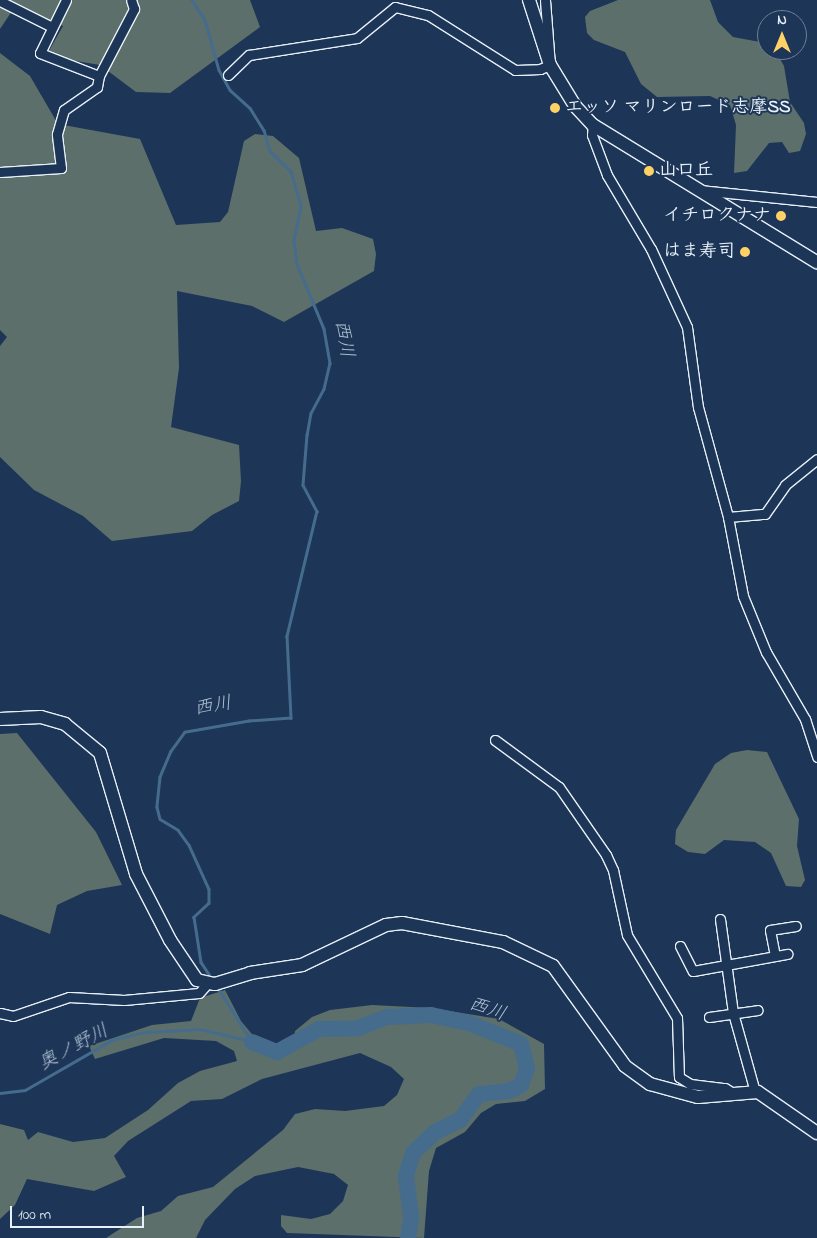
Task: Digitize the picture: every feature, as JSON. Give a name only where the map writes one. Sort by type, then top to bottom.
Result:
[{"type":"street","points":[[66,0],[50,26],[40,54],[99,76]]},
{"type":"street","points":[[0,172],[61,168],[57,134],[64,110],[97,87],[99,76],[134,9],[131,0]]},
{"type":"street","points":[[530,0],[550,65],[570,99],[593,125],[696,190],[817,262]]},
{"type":"street","points":[[545,0],[550,65]]},
{"type":"street","points":[[0,1],[50,26]]},
{"type":"street","points":[[228,75],[249,55],[357,38],[395,7],[428,15],[515,70],[550,65]]},
{"type":"street","points":[[593,125],[592,135],[608,175],[650,249],[689,332],[698,407],[728,517],[743,596],[766,652],[805,719],[817,757]]},
{"type":"street","points":[[696,190],[720,189],[817,202]]},
{"type":"street","points":[[728,517],[765,514],[785,485],[817,460]]},
{"type":"street","points":[[0,719],[41,717],[65,724],[100,752],[136,874],[185,964],[197,980],[207,984],[309,963],[386,925],[416,923],[503,942],[541,957],[568,982],[625,1066],[650,1084],[698,1097],[755,1092],[775,1100],[817,1133]]},
{"type":"street","points":[[495,740],[559,787],[606,855],[613,870],[625,929],[677,1018],[679,1077],[690,1084],[724,1088],[733,1093]]},
{"type":"street","points":[[720,919],[728,965],[732,1014],[755,1092]]},
{"type":"street","points":[[775,956],[770,930],[796,926]]},
{"type":"street","points":[[680,946],[693,971],[787,954]]},
{"type":"street","points":[[0,1013],[13,1016],[69,997],[124,1000],[199,993],[207,984]]},
{"type":"street","points":[[709,1017],[758,1010]]},
{"type":"shaded area","points":[[0,0],[250,0],[260,27],[170,93],[136,92],[100,65],[46,56],[63,26],[16,5],[0,29]]},
{"type":"shaded area","points":[[618,0],[710,0],[718,22],[733,37],[757,41],[757,60],[781,60],[784,66],[790,102],[804,123],[806,134],[800,151],[789,153],[782,142],[769,143],[747,171],[734,173],[736,125],[730,105],[710,96],[657,97],[641,84],[625,52],[594,40],[587,33],[585,17],[590,11]]},
{"type":"shaded area","points":[[0,53],[30,76],[58,124],[140,139],[176,225],[220,222],[228,212],[244,141],[255,134],[273,136],[299,158],[316,231],[342,228],[373,239],[376,254],[374,271],[284,322],[252,306],[177,291],[179,368],[171,427],[239,445],[241,481],[239,501],[212,515],[192,531],[112,541],[83,516],[34,490],[0,457],[0,346],[7,337],[0,330]]},
{"type":"shaded area","points":[[17,733],[96,832],[122,885],[87,891],[57,905],[50,934],[0,914],[0,734]]},
{"type":"shaded area","points":[[747,750],[767,752],[799,819],[797,846],[805,880],[801,887],[786,886],[771,853],[755,842],[724,840],[705,854],[688,852],[675,844],[676,830],[715,764],[731,753]]},
{"type":"shaded area","points":[[225,990],[241,1021],[261,1045],[272,1044],[279,1049],[294,1041],[295,1031],[312,1017],[330,1010],[372,1005],[431,1008],[499,1019],[544,1044],[545,1089],[525,1101],[496,1104],[481,1113],[465,1132],[436,1148],[429,1171],[424,1238],[287,1233],[281,1226],[281,1215],[311,1219],[330,1214],[343,1201],[348,1185],[334,1174],[298,1167],[255,1176],[235,1189],[205,1220],[196,1238],[106,1238],[137,1218],[161,1211],[178,1196],[213,1187],[283,1130],[295,1114],[315,1109],[345,1111],[384,1106],[397,1095],[404,1079],[391,1067],[360,1053],[262,1079],[222,1099],[191,1101],[128,1141],[114,1156],[126,1177],[94,1191],[27,1179],[15,1205],[0,1219],[0,1124],[24,1130],[28,1140],[38,1132],[73,1142],[105,1138],[148,1110],[178,1083],[200,1071],[237,1061],[234,1051],[216,1041],[164,1038],[95,1059],[89,1046],[152,1025],[191,1021],[200,998]]},
{"type":"waterway","name":"西川","points":[[192,0],[205,20],[219,70],[230,90],[250,108],[264,130],[270,151],[291,171],[301,207],[294,240],[297,264],[324,329],[330,363],[324,389],[311,413],[307,435],[303,485],[317,511],[287,636],[291,718],[249,721],[185,732],[171,751],[160,777],[157,807],[160,819],[178,830],[189,845],[209,889],[209,903],[194,917],[201,962],[212,979]]},
{"type":"waterway","name":"西川","points":[[218,988],[252,1042]]},
{"type":"waterway","name":"西川","points":[[252,1042],[277,1052],[319,1029],[358,1028],[387,1017],[431,1015],[469,1023],[521,1044],[527,1068],[521,1085],[509,1091],[479,1094],[461,1119],[435,1132],[413,1153],[406,1176],[411,1217],[408,1238]]},
{"type":"waterway","name":"奥ノ野川","points":[[0,1093],[25,1090],[112,1040],[145,1032],[200,1029],[251,1041]]},
{"type":"place","name":"エッソ マリンロード志摩SS","points":[[555,108]]},
{"type":"place","name":"山口丘","points":[[649,171]]},
{"type":"place","name":"イチロクナナ","points":[[781,216]]},
{"type":"place","name":"はま寿司","points":[[745,252]]}]
